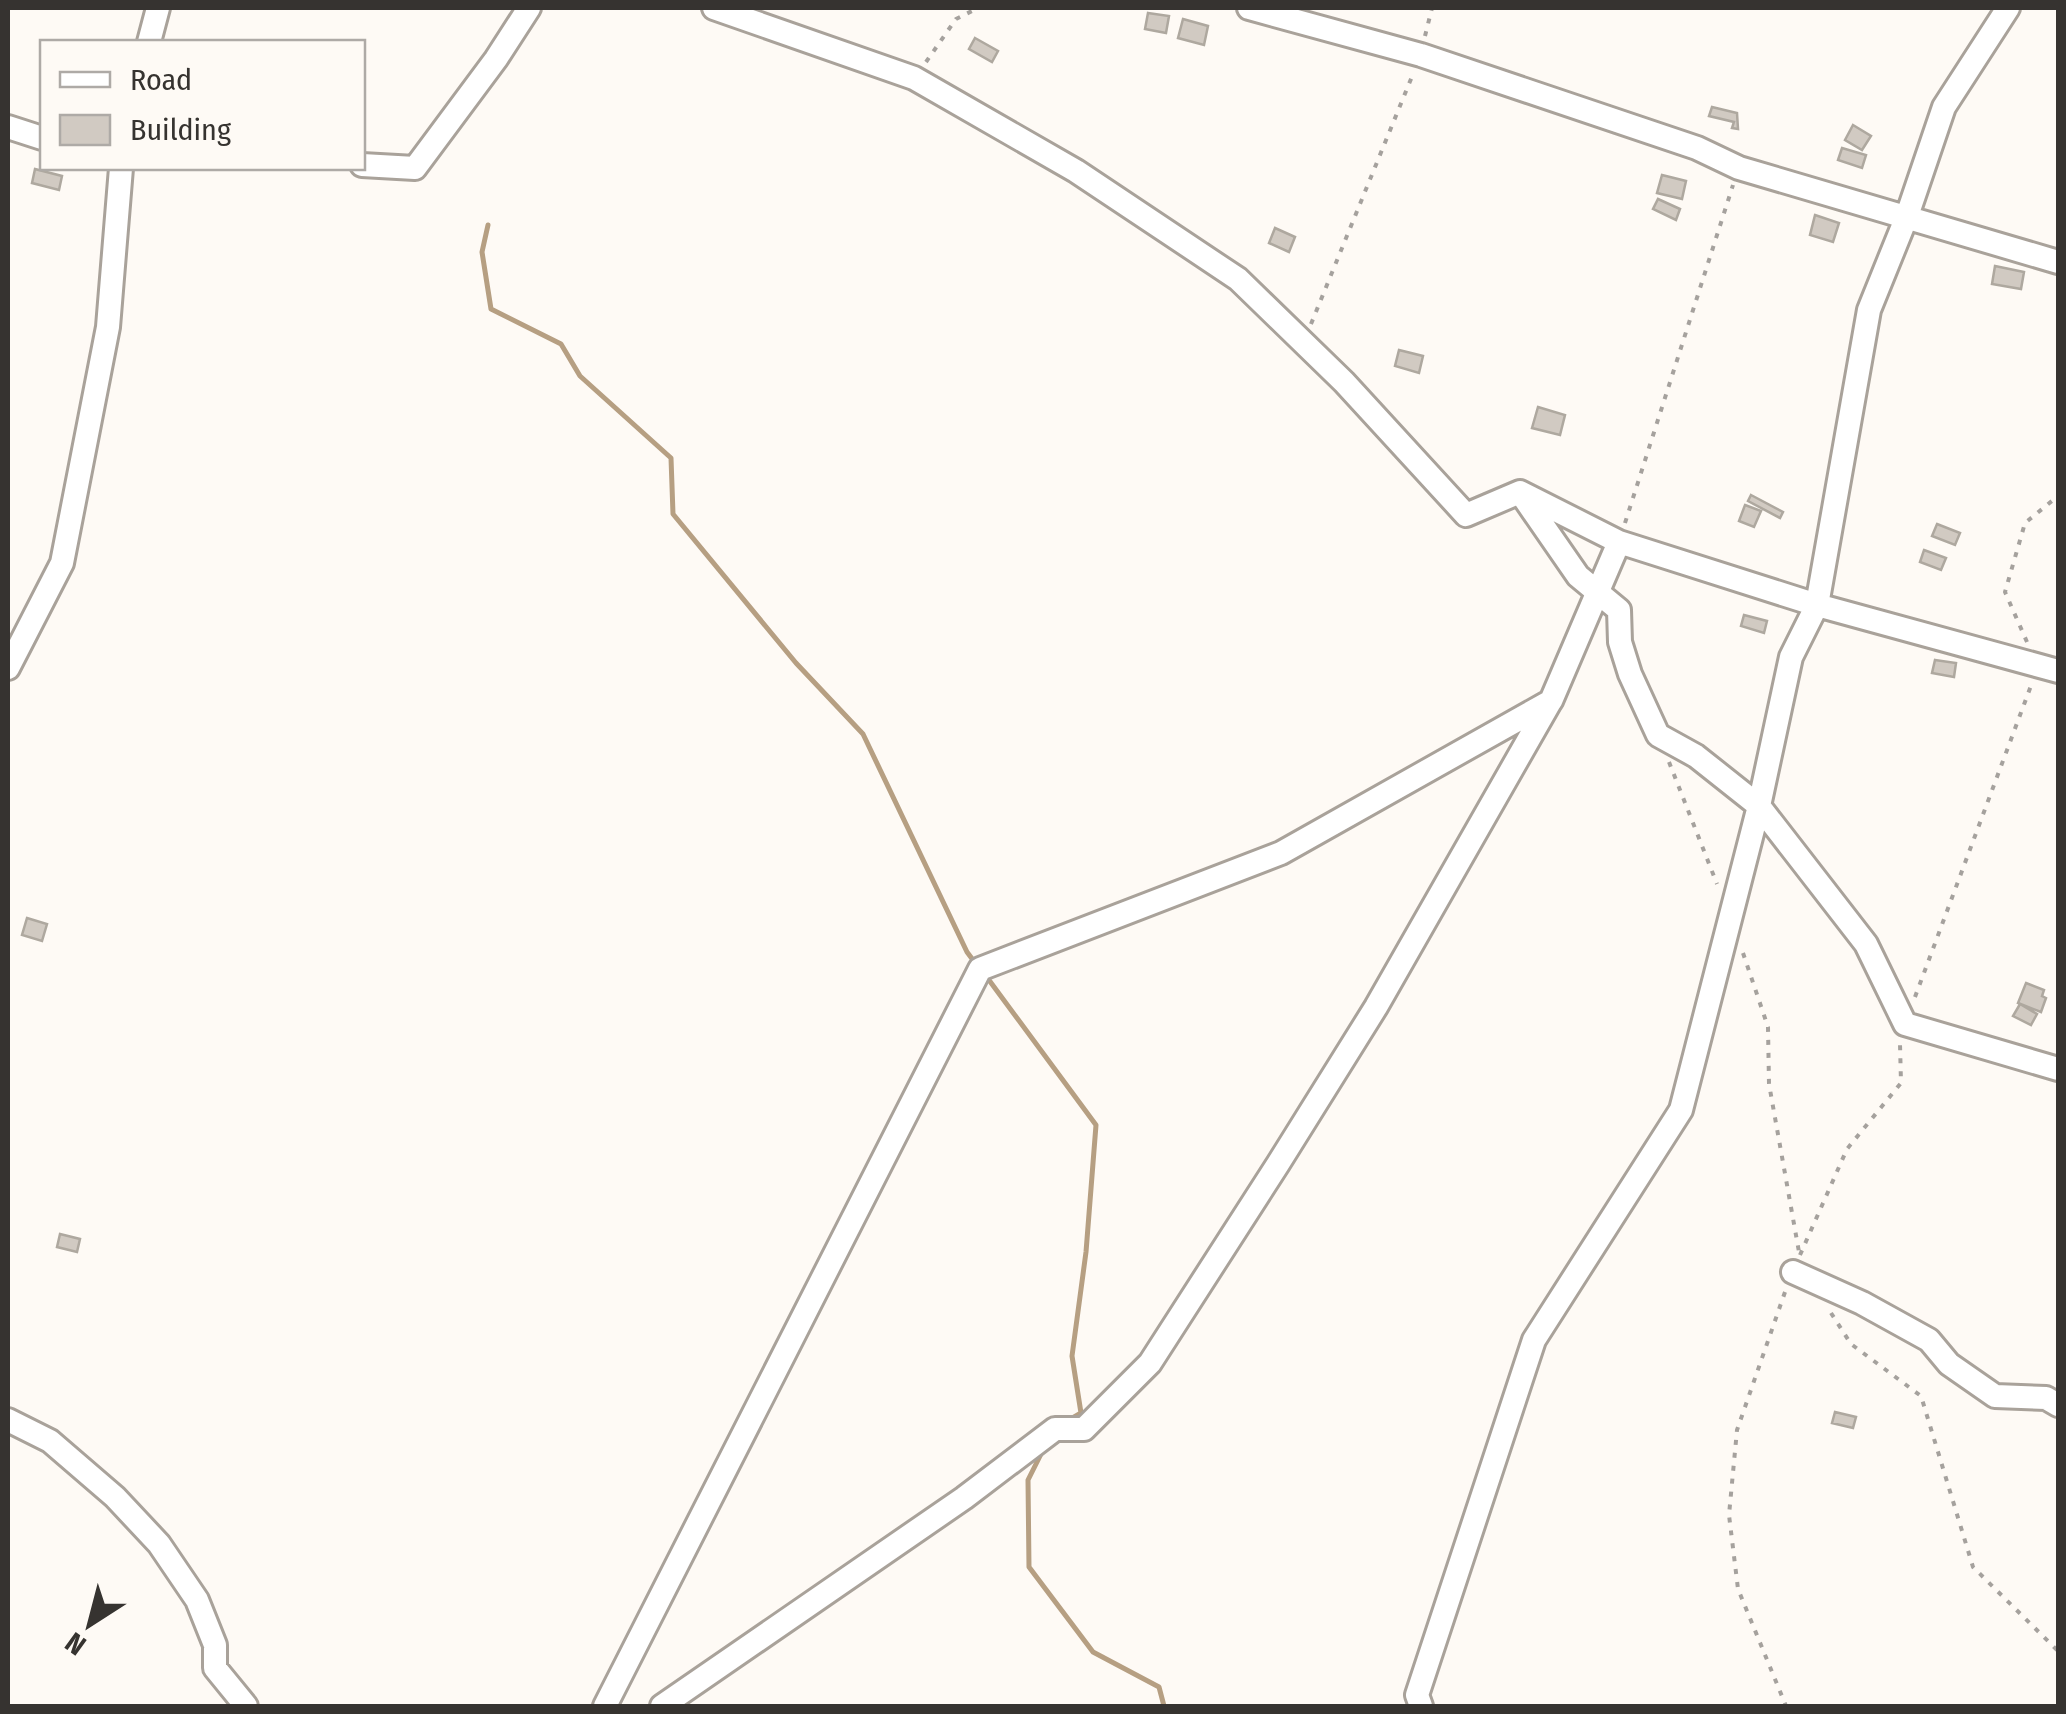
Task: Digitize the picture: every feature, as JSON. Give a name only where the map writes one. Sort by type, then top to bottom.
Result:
[{"type":"street","points":[[150,40],[158,8]]},
{"type":"street","points":[[365,166],[415,168],[529,8]]},
{"type":"street","points":[[714,8],[914,78],[1076,171],[1238,278],[1466,514],[1520,492],[1618,542],[1817,604],[2048,669]]},
{"type":"street","points":[[1249,8],[1420,55],[1698,148],[1739,168],[2058,262]]},
{"type":"street","points":[[1420,1706],[1417,1695],[1534,1340],[1681,1110],[1759,806],[1791,657],[1817,604],[1869,310],[1908,216],[1944,107],[2008,8]]},
{"type":"street","points":[[8,127],[40,137]]},
{"type":"street","points":[[8,668],[62,563],[108,326],[121,170]]},
{"type":"street","points":[[1520,492],[1578,576],[1618,610],[1620,642],[1630,674],[1658,735],[1696,756],[1759,806],[1866,944],[1905,1024],[2058,1069]]},
{"type":"street","points":[[662,1706],[964,1498],[1055,1429],[1084,1429],[1150,1362],[1376,1008],[1551,701],[1618,542]]},
{"type":"street","points":[[605,1706],[980,969],[1281,853],[1551,701]]},
{"type":"street","points":[[1793,1272],[1862,1303],[1929,1340],[1949,1364],[1995,1396],[2046,1398],[2058,1405]]},
{"type":"street","points":[[8,1420],[50,1440],[115,1497],[159,1544],[196,1600],[215,1645],[215,1668],[246,1706]]},
{"type":"path","points":[[914,78],[956,19],[978,8]]},
{"type":"path","points":[[1303,342],[1420,55],[1432,8]]},
{"type":"path","points":[[1618,542],[1739,168]]},
{"type":"path","points":[[1743,953],[1768,1027],[1768,1084],[1800,1257],[1846,1148],[1901,1083],[1900,1043],[1905,1024],[2048,669],[2004,592],[2025,523],[2058,496]]},
{"type":"path","points":[[1658,735],[1730,916]]},
{"type":"path","points":[[1786,1706],[1738,1588],[1730,1515],[1737,1430],[1793,1272]]},
{"type":"path","points":[[1831,1312],[1850,1344],[1920,1396],[1973,1566],[2058,1651]]},
{"type":"building","points":[[1148,13],[1169,16],[1166,33],[1145,29]]},
{"type":"building","points":[[1183,19],[1208,26],[1204,45],[1178,38]]},
{"type":"building","points":[[975,38],[998,51],[992,62],[969,49]]},
{"type":"building","points":[[1712,107],[1737,113],[1738,129],[1732,128],[1734,122],[1709,116]]},
{"type":"building","points":[[1853,125],[1871,136],[1862,150],[1845,140]]},
{"type":"building","points":[[1842,148],[1866,155],[1862,168],[1838,160]]},
{"type":"building","points":[[35,169],[62,176],[59,190],[32,183]]},
{"type":"building","points":[[1662,175],[1686,181],[1682,199],[1657,193]]},
{"type":"building","points":[[1658,199],[1680,209],[1676,220],[1653,209]]},
{"type":"building","points":[[1815,215],[1839,223],[1833,242],[1810,235]]},
{"type":"building","points":[[1275,228],[1295,237],[1289,252],[1269,243]]},
{"type":"building","points":[[1995,266],[2024,272],[2021,289],[1992,284]]},
{"type":"building","points":[[1399,350],[1423,356],[1419,373],[1395,366]]},
{"type":"building","points":[[1538,407],[1565,415],[1560,435],[1532,428]]},
{"type":"building","points":[[1751,495],[1783,512],[1780,518],[1748,501]]},
{"type":"building","points":[[1745,505],[1761,511],[1754,527],[1739,521]]},
{"type":"building","points":[[1937,524],[1960,533],[1955,545],[1932,536]]},
{"type":"building","points":[[1924,550],[1946,558],[1941,570],[1920,562]]},
{"type":"building","points":[[1744,615],[1767,621],[1764,633],[1741,626]]},
{"type":"building","points":[[1935,660],[1956,663],[1954,677],[1932,673]]},
{"type":"building","points":[[27,918],[47,924],[42,941],[22,935]]},
{"type":"building","points":[[2026,983],[2044,990],[2042,996],[2046,998],[2041,1012],[2018,1003]]},
{"type":"building","points":[[2020,1004],[2037,1014],[2031,1025],[2013,1016]]},
{"type":"building","points":[[60,1234],[80,1239],[77,1252],[57,1247]]},
{"type":"building","points":[[1835,1412],[1856,1417],[1853,1428],[1832,1423]]},
{"type":"waterway","points":[[488,225],[482,252],[491,309],[561,344],[580,376],[671,458],[673,514],[796,663],[863,734],[976,964]]},
{"type":"waterway","points":[[986,976],[1096,1125],[1086,1252],[1072,1356],[1081,1413],[1069,1420]]},
{"type":"waterway","points":[[1043,1450],[1028,1480],[1029,1567],[1093,1652],[1159,1687],[1164,1706]]}]
